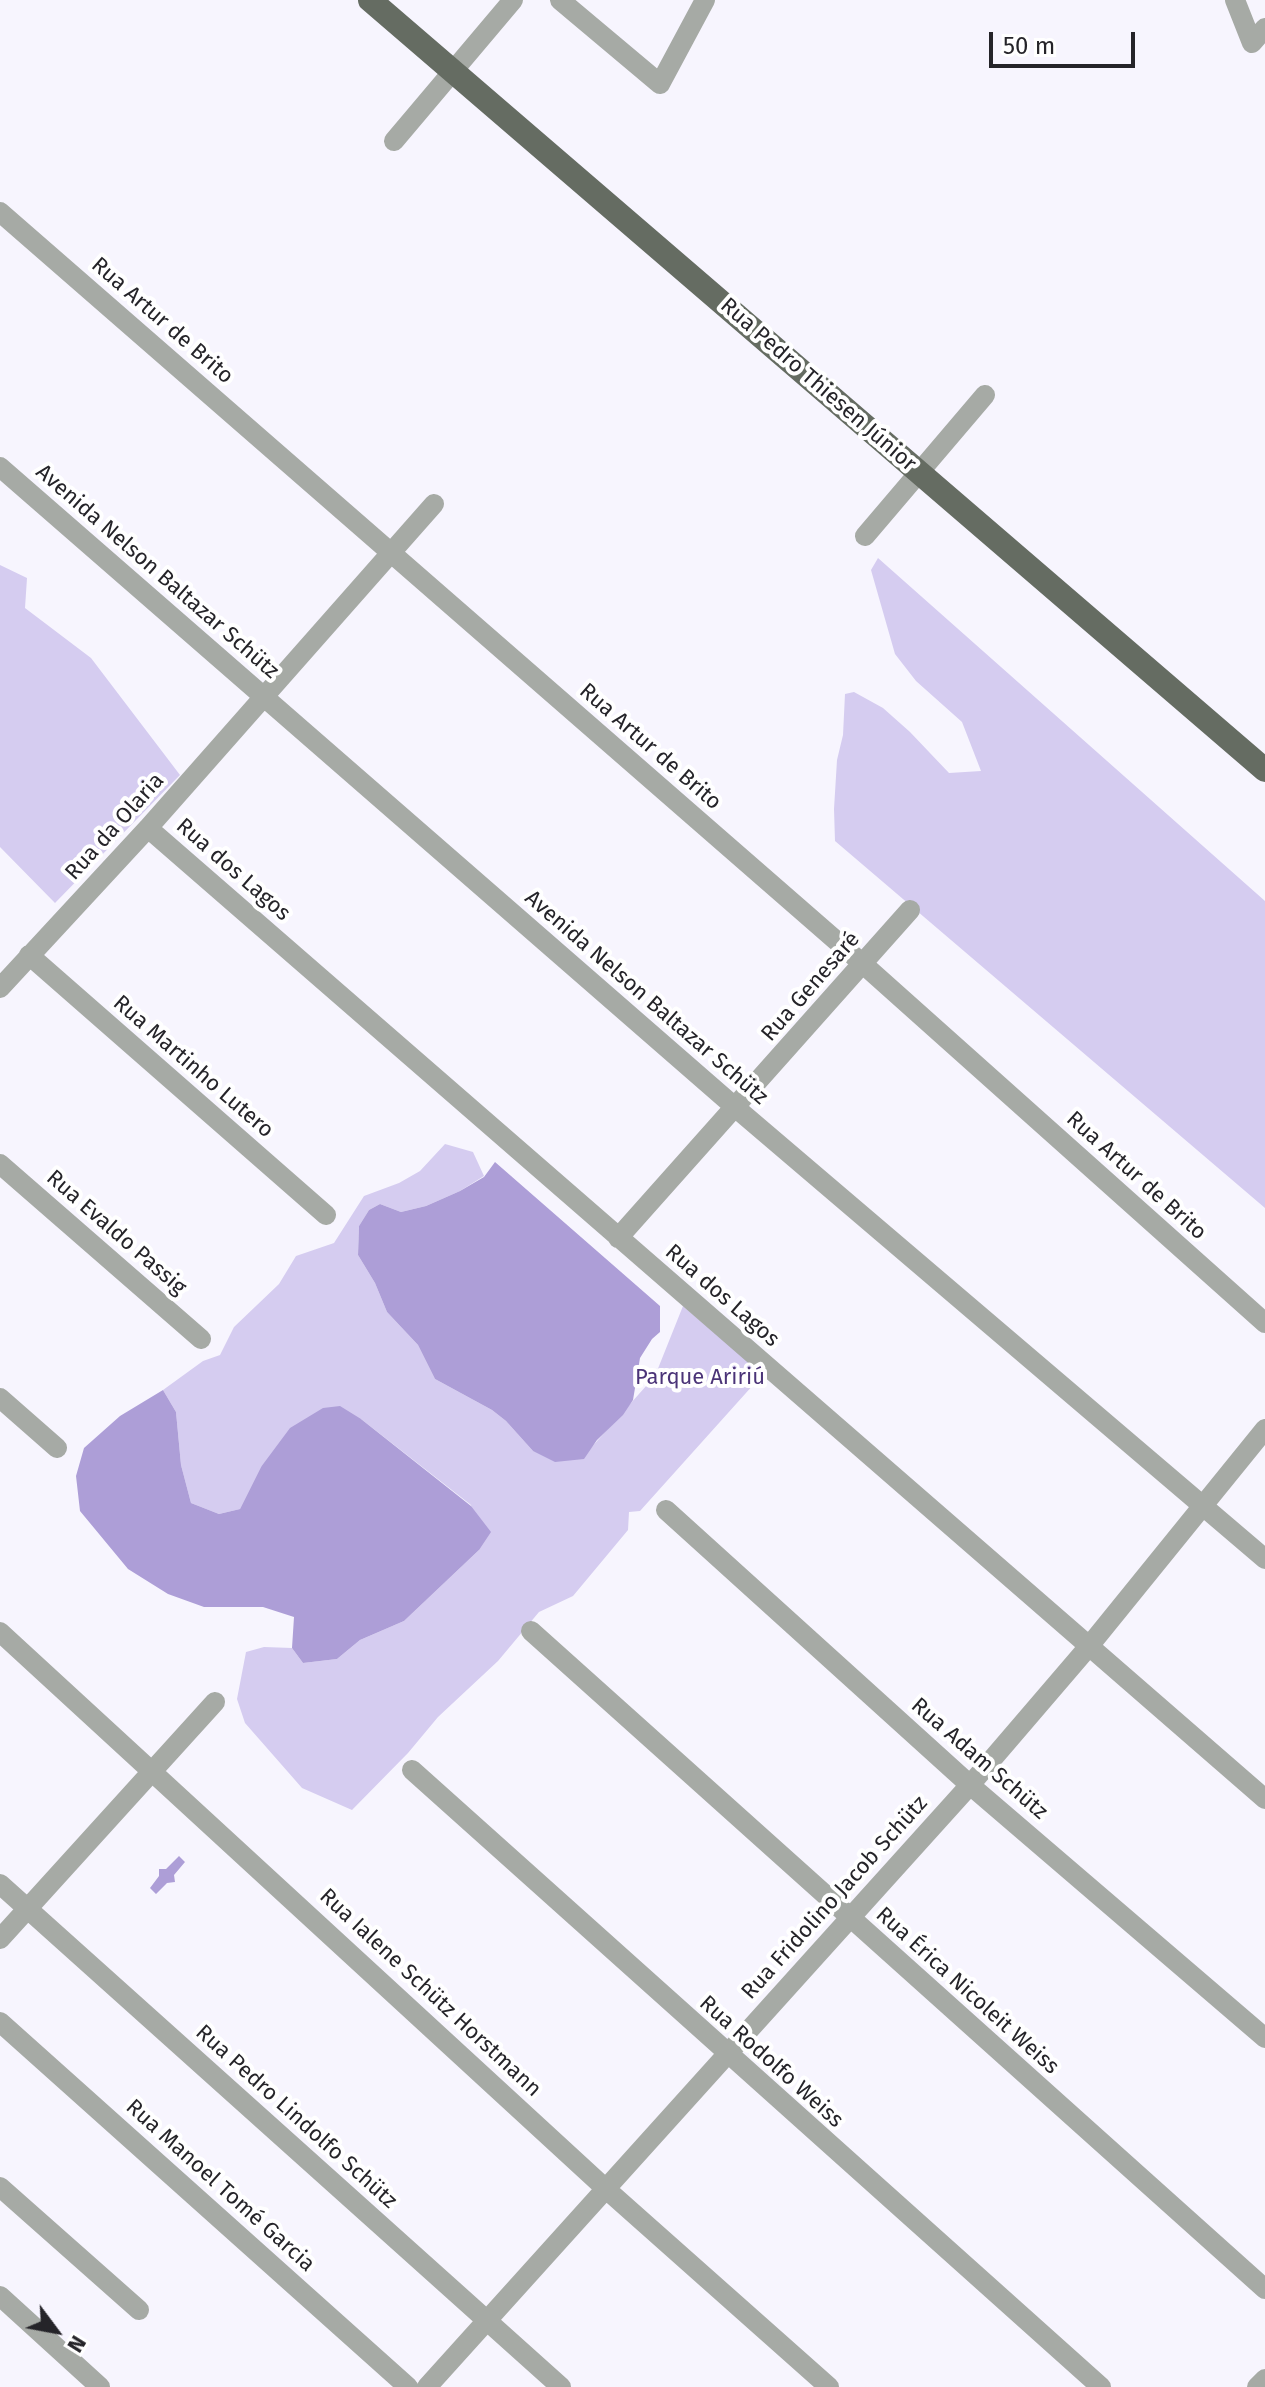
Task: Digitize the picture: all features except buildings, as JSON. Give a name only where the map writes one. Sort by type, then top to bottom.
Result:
[{"type":"main road","name":"Rua Pedro Thiesen Júnior","points":[[370,0],[1265,770]]},
{"type":"street","points":[[394,141],[513,0]]},
{"type":"street","points":[[560,0],[660,84],[705,0]]},
{"type":"street","points":[[1257,0],[1239,9],[1259,36]]},
{"type":"street","name":"Rua Artur de Brito","points":[[0,212],[863,964],[1265,1323]]},
{"type":"street","points":[[865,536],[985,395]]},
{"type":"street","name":"Avenida Nelson Baltazar Schütz","points":[[0,467],[736,1108],[1265,1559]]},
{"type":"street","name":"Rua da Olaria","points":[[0,988],[148,828],[434,504]]},
{"type":"street","name":"Rua dos Lagos","points":[[148,828],[1265,1799]]},
{"type":"street","name":"Rua Genesaré","points":[[618,1238],[910,910]]},
{"type":"street","name":"Rua Martinho Lutero","points":[[29,955],[326,1215]]},
{"type":"street","name":"Rua Evaldo Passig","points":[[0,1164],[201,1339]]},
{"type":"street","points":[[0,1398],[57,1448]]},
{"type":"street","name":"Rua Fridolino Jacob Schütz","points":[[427,2387],[970,1785],[1090,1645],[1265,1429]]},
{"type":"street","name":"Rua Adam Schütz","points":[[666,1510],[970,1785],[1265,2038]]},
{"type":"street","name":"Rua Érica Nicoleit Weiss","points":[[531,1631],[1265,2289]]},
{"type":"street","name":"Rua Ialene Schütz Horstmann","points":[[0,1632],[606,2189],[829,2387]]},
{"type":"street","points":[[0,1939],[215,1702]]},
{"type":"street","name":"Rua Rodolfo Weiss","points":[[412,1770],[1101,2387]]},
{"type":"street","name":"Rua Pedro Lindolfo Schütz","points":[[0,1884],[561,2387]]},
{"type":"street","name":"Rua Manoel Tomé Garcia","points":[[0,2022],[408,2387]]},
{"type":"street","points":[[0,2187],[139,2310]]},
{"type":"street","points":[[0,2296],[100,2387]]},
{"type":"street","points":[[1257,2387],[1265,2379]]},
{"type":"green space","points":[[878,558],[1265,901],[1265,1208],[835,841],[837,760],[843,735],[845,694],[854,692],[883,708],[949,773],[981,771],[962,722],[916,681],[895,654],[871,570]]},
{"type":"green space","points":[[0,565],[27,578],[25,608],[91,658],[180,775],[55,903],[0,847]]},
{"type":"green space","name":"Parque Aririú","points":[[445,1144],[473,1152],[484,1176],[426,1206],[401,1212],[380,1204],[369,1210],[359,1226],[358,1255],[375,1283],[387,1312],[418,1345],[435,1379],[492,1410],[533,1451],[581,1459],[655,1376],[683,1306],[763,1374],[640,1511],[629,1512],[628,1530],[573,1596],[539,1612],[498,1661],[438,1717],[408,1753],[352,1810],[302,1788],[245,1723],[237,1699],[246,1652],[264,1647],[292,1648],[303,1663],[337,1659],[360,1640],[404,1621],[479,1550],[471,1505],[361,1419],[261,1467],[240,1509],[219,1514],[191,1503],[181,1465],[176,1412],[163,1390],[203,1361],[220,1355],[234,1327],[279,1284],[296,1256],[334,1243],[364,1196],[420,1171]]},
{"type":"shaded area","points":[[495,1162],[660,1306],[660,1332],[640,1358],[633,1400],[584,1459],[555,1462],[533,1451],[492,1410],[435,1379],[418,1345],[387,1312],[375,1283],[358,1255],[359,1226],[369,1210],[380,1204],[401,1212],[426,1206],[484,1177]]},
{"type":"shaded area","points":[[163,1390],[176,1412],[181,1465],[191,1503],[219,1514],[240,1509],[261,1467],[290,1428],[323,1408],[340,1406],[361,1419],[471,1506],[491,1532],[479,1550],[404,1621],[360,1640],[337,1659],[303,1663],[292,1648],[294,1617],[263,1607],[204,1607],[168,1594],[128,1569],[80,1511],[76,1476],[84,1448],[120,1416]]},
{"type":"shaded area","points":[[179,1856],[185,1862],[174,1875],[175,1882],[167,1883],[156,1894],[150,1888],[159,1876],[159,1869],[166,1869]]}]
